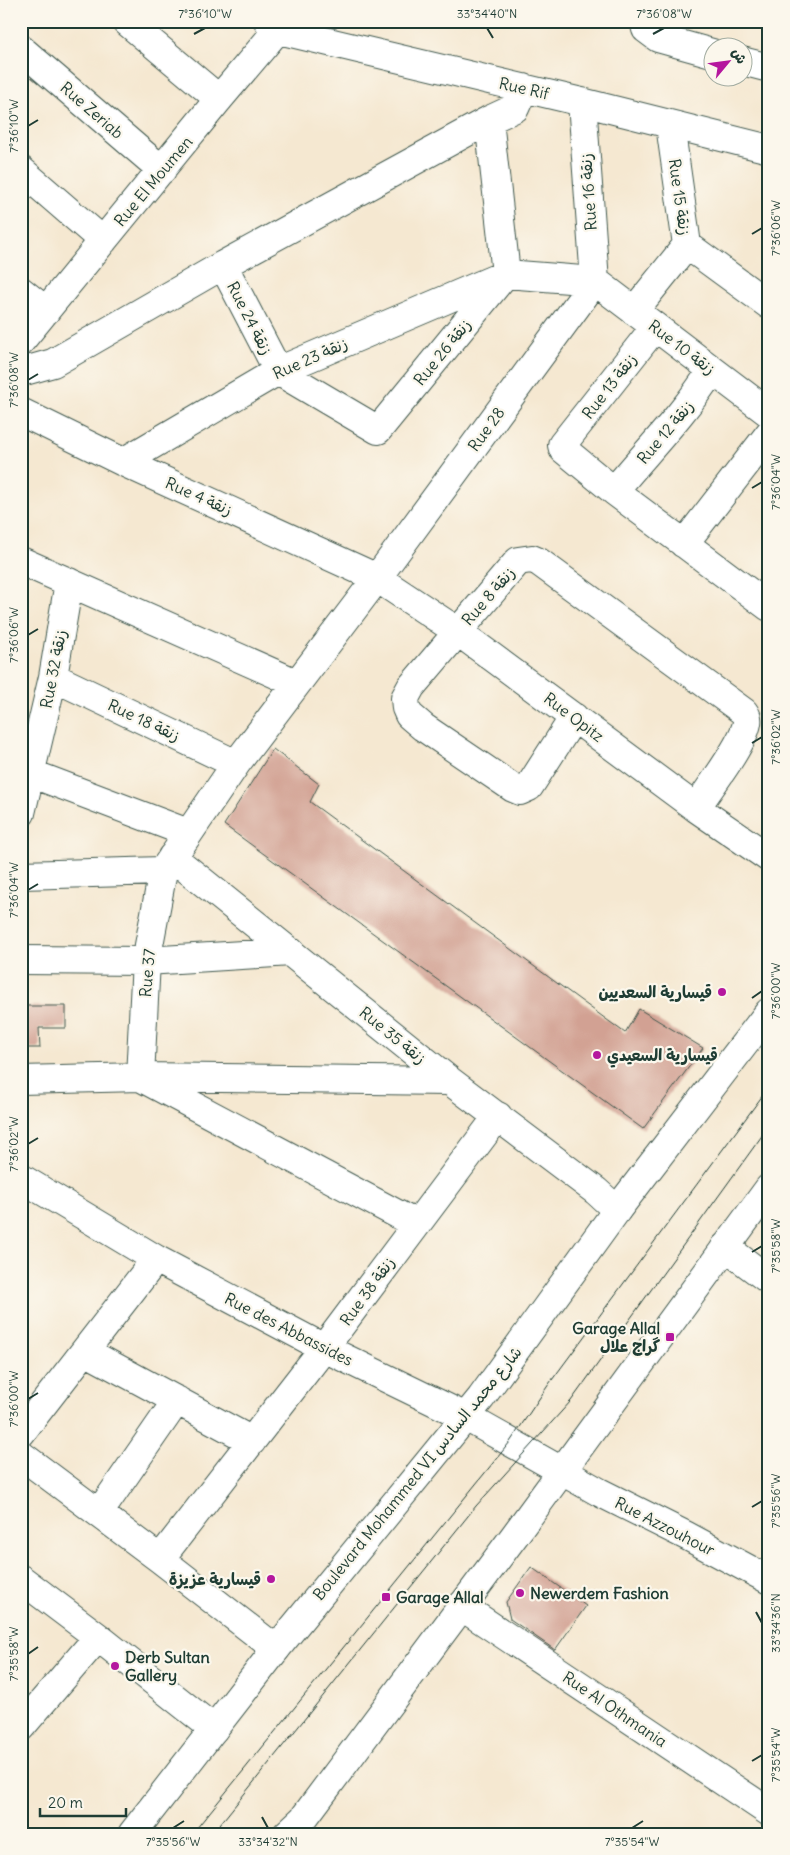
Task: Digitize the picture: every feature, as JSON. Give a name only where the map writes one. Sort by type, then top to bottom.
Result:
[{"type":"street","points":[[126,21],[219,99]]},
{"type":"street","points":[[644,21],[646,29],[658,38],[702,50]]},
{"type":"street","name":"Rue El Moumen","points":[[21,341],[162,170],[277,24]]},
{"type":"street","name":"Rue Rif","points":[[277,24],[769,149]]},
{"type":"street","name":"Rue Zeriab","points":[[21,49],[162,170]]},
{"type":"street","points":[[752,64],[769,68]]},
{"type":"street","points":[[21,372],[53,363],[223,265],[489,120],[516,108],[524,88]]},
{"type":"street","name":"Rue 16 زنقة","points":[[582,102],[595,281]]},
{"type":"street","points":[[489,120],[506,274],[595,281]]},
{"type":"street","name":"Rue 15 زنقة","points":[[644,319],[687,245],[670,124]]},
{"type":"street","points":[[21,170],[102,241]]},
{"type":"street","points":[[687,245],[769,305]]},
{"type":"street","name":"Rue 24 زنقة","points":[[223,265],[278,371]]},
{"type":"street","name":"Rue 23 زنقة","points":[[123,462],[278,371],[506,274]]},
{"type":"street","name":"Rue 26 زنقة","points":[[278,371],[378,430],[506,274]]},
{"type":"street","name":"Rue 10 زنقة","points":[[595,281],[769,413]]},
{"type":"street","name":"Rue 28","points":[[168,864],[236,764],[377,578],[595,281]]},
{"type":"street","points":[[21,291],[46,311]]},
{"type":"street","name":"Rue 13 زنقة","points":[[614,491],[565,452],[562,445],[644,319]]},
{"type":"street","name":"Rue 12 زنقة","points":[[614,491],[676,419],[700,389],[712,370]]},
{"type":"street","name":"Rue 4 زنقة","points":[[21,412],[123,462],[377,578]]},
{"type":"street","points":[[684,544],[769,434]]},
{"type":"street","points":[[614,491],[684,544],[766,598]]},
{"type":"street","name":"Rue 8 زنقة","points":[[574,717],[529,787],[520,791],[416,721],[409,715],[405,698],[411,687],[457,631],[518,561],[532,559],[539,562],[744,712],[747,724],[739,743],[696,808]]},
{"type":"street","points":[[21,561],[296,683]]},
{"type":"street","name":"Rue Opitz","points":[[377,578],[457,631],[696,808],[769,858]]},
{"type":"street","name":"Rue 32 زنقة","points":[[21,813],[53,677],[69,582]]},
{"type":"street","name":"Rue 18 زنقة","points":[[53,677],[236,764]]},
{"type":"street","points":[[30,772],[188,833]]},
{"type":"street","points":[[21,875],[168,864]]},
{"type":"street","name":"Rue 35 زنقة","points":[[168,864],[291,952],[450,1081],[596,1191],[617,1210]]},
{"type":"street","name":"Rue 37","points":[[140,1078],[146,961],[168,864]]},
{"type":"street","points":[[21,960],[146,961],[291,952]]},
{"type":"street","name":"Boulevard Mohammed VI شارع محمد السادس","points":[[132,1834],[276,1649],[466,1416],[617,1210],[769,1012]]},
{"type":"street","points":[[21,1080],[140,1078],[450,1081]]},
{"type":"street","points":[[140,1078],[416,1224]]},
{"type":"street","name":"Rue 38 زنقة","points":[[160,1559],[324,1348],[498,1116]]},
{"type":"street","name":"Rue des Abbassides","points":[[21,1178],[156,1259],[324,1348],[466,1416],[561,1472]]},
{"type":"street","points":[[287,1834],[303,1819],[769,1188]]},
{"type":"street","points":[[725,1247],[769,1280]]},
{"type":"street","points":[[21,1433],[156,1259]]},
{"type":"street","points":[[85,1351],[252,1441]]},
{"type":"street","points":[[99,1514],[176,1400]]},
{"type":"street","points":[[21,1455],[276,1649]]},
{"type":"street","name":"Rue Azzouhour","points":[[561,1472],[769,1580]]},
{"type":"street","points":[[21,1579],[98,1637],[214,1730]]},
{"type":"street","name":"Rue Al Othmania","points":[[461,1606],[769,1812]]},
{"type":"street","points":[[21,1726],[98,1637]]},
{"type":"building","points":[[273,749],[319,784],[310,802],[625,1033],[639,1009],[703,1048],[643,1129],[224,825]]},
{"type":"building","points":[[21,1006],[66,1006],[66,1028],[39,1028],[40,1048],[21,1048]]},
{"type":"building","points":[[531,1567],[586,1606],[555,1650],[510,1619],[506,1602]]},
{"type":"tram line","points":[[192,1834],[510,1442],[549,1384],[769,1087]]},
{"type":"tram line","points":[[212,1834],[476,1506],[571,1401],[769,1126]]},
{"type":"place","name":"قيسارية السعديين","points":[[722,992]]},
{"type":"place","name":"قيسارية السعيدي","points":[[597,1055]]},
{"type":"place","name":"Garage Allal گراج علال","points":[[670,1337]]},
{"type":"place","name":"قيسارية عزيزة","points":[[271,1579]]},
{"type":"place","name":"Newerdem Fashion","points":[[520,1593]]},
{"type":"place","name":"Garage Allal","points":[[386,1597]]},
{"type":"place","name":"Derb Sultan Gallery","points":[[115,1666]]}]
